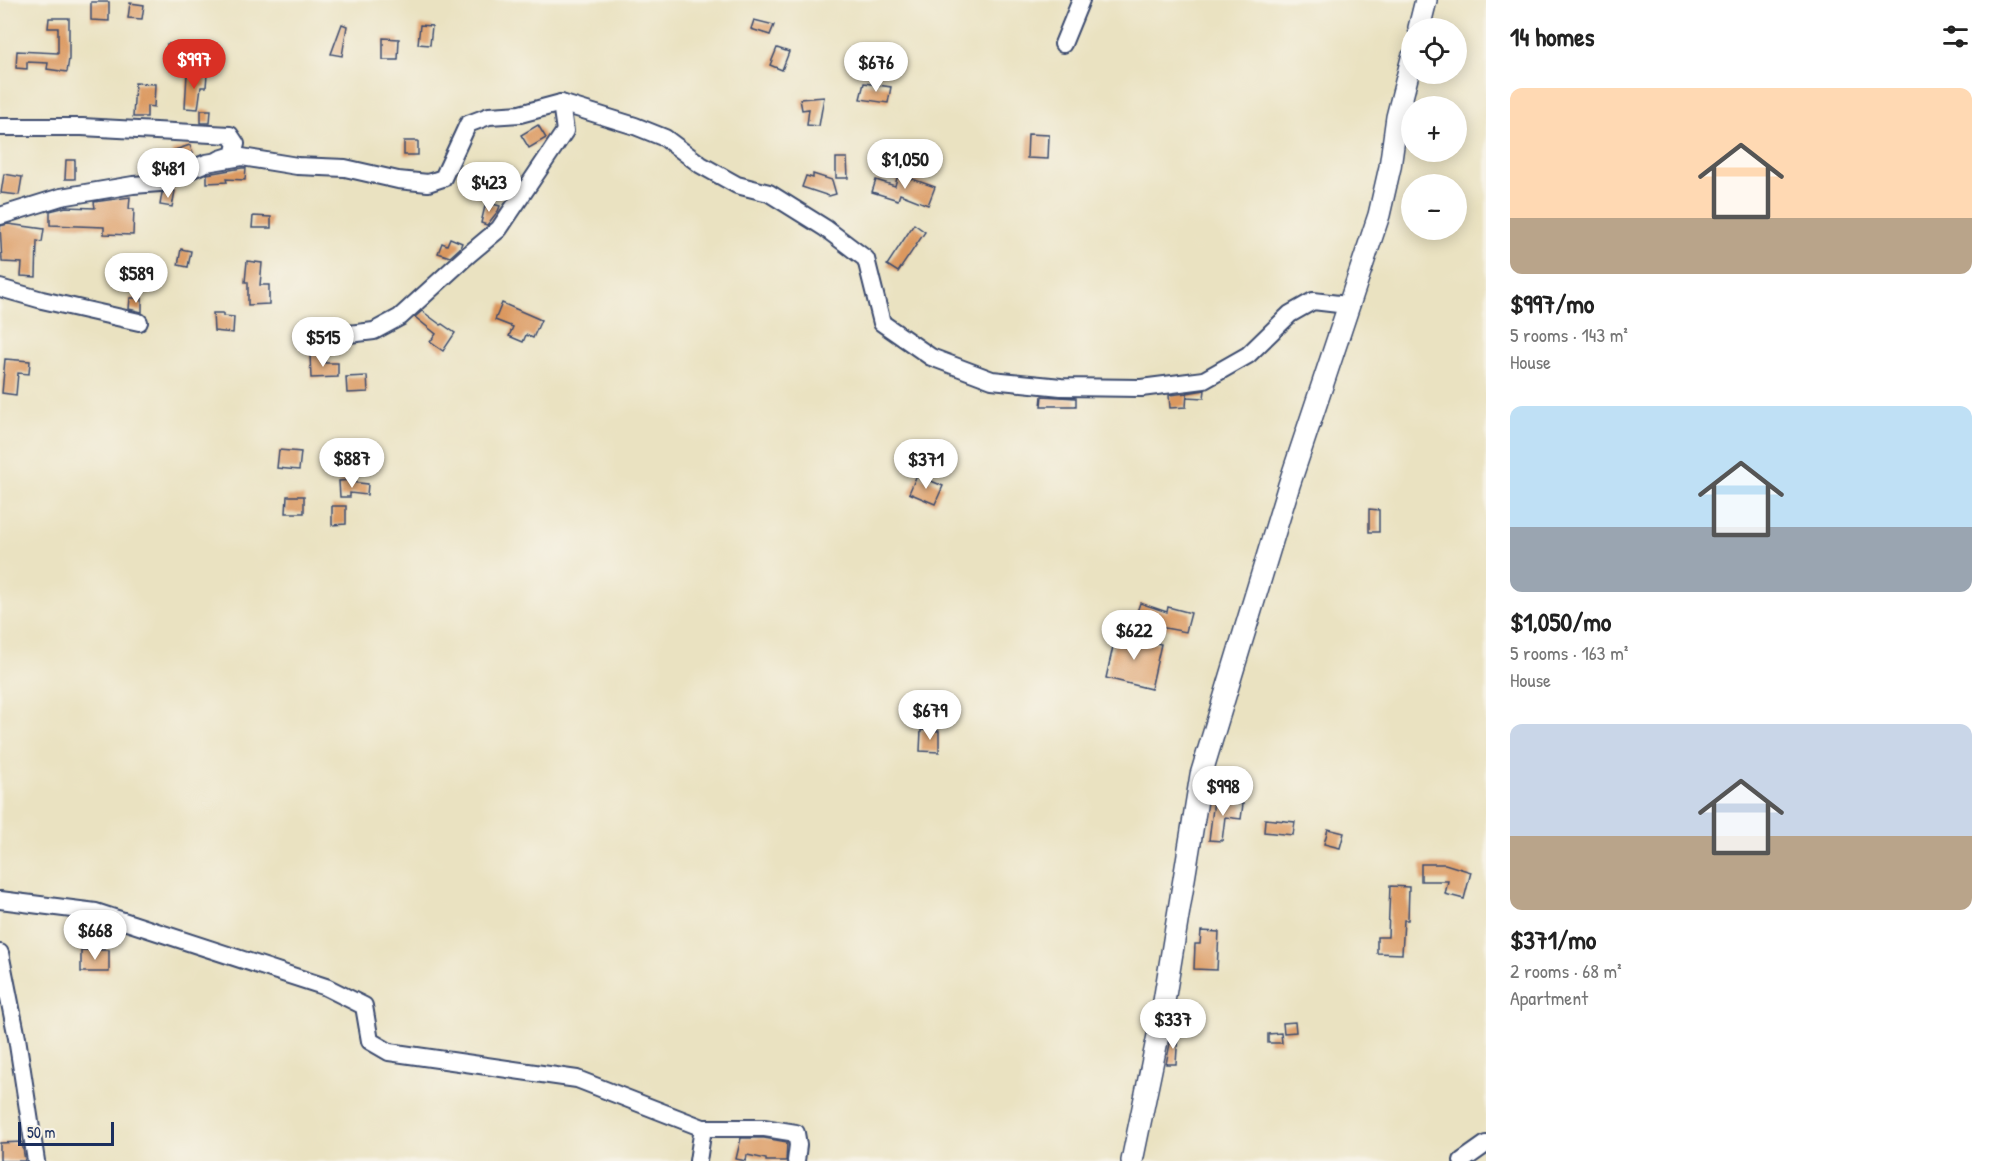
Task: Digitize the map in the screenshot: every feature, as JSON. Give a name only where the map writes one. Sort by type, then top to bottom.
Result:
[{"type":"main road","points":[[1422,18],[1426,0]]},
{"type":"main road","points":[[1132,1161],[1160,1026],[1201,775],[1289,485],[1347,305],[1379,215],[1405,84]]},
{"type":"street","points":[[1063,44],[1081,0]]},
{"type":"street","points":[[206,163],[242,157],[297,166],[345,168],[398,180],[428,183],[443,178],[468,124],[489,116],[520,114],[561,103],[635,126],[665,138],[701,165],[737,185],[768,193],[825,228],[866,259],[882,323],[931,357],[992,380],[1061,387],[1141,388],[1204,380],[1248,355],[1290,314],[1313,301],[1347,305]]},
{"type":"street","points":[[308,339],[374,330],[400,317],[500,229],[566,131],[561,103]]},
{"type":"street","points":[[0,127],[82,127],[230,135],[236,144],[233,155],[206,163],[160,183],[133,185],[61,197],[0,216]]},
{"type":"street","points":[[0,288],[139,322]]},
{"type":"street","points":[[0,900],[96,912],[326,987],[364,1006],[370,1041],[389,1052],[577,1078],[703,1128],[765,1128],[796,1133],[798,1145],[796,1161]]},
{"type":"street","points":[[0,953],[17,1038],[36,1161]]},
{"type":"street","points":[[698,1161],[703,1128]]},
{"type":"street","points":[[1462,1161],[1486,1144]]},
{"type":"building","points":[[91,2],[109,2],[109,21],[91,20]]},
{"type":"building","points":[[130,3],[144,5],[142,19],[128,18]]},
{"type":"building","points":[[49,18],[69,18],[67,72],[47,69],[48,63],[27,62],[27,69],[16,68],[17,51],[58,53],[58,28],[48,28]]},
{"type":"building","points":[[754,20],[774,25],[770,35],[751,29]]},
{"type":"building","points":[[342,24],[347,26],[342,56],[331,54]]},
{"type":"building","points":[[420,25],[432,26],[430,45],[418,44]]},
{"type":"building","points":[[383,38],[399,39],[398,60],[383,60]]},
{"type":"building","points":[[167,44],[177,44],[176,61],[166,61]]},
{"type":"building","points":[[777,48],[789,52],[782,70],[770,65]]},
{"type":"building","points":[[187,74],[207,74],[206,87],[201,87],[198,109],[185,108]]},
{"type":"building","points":[[135,83],[155,84],[154,107],[147,106],[147,117],[133,117]]},
{"type":"building","points":[[864,83],[891,87],[888,103],[860,99]]},
{"type":"building","points":[[824,97],[819,126],[807,125],[809,109],[802,110],[800,99]]},
{"type":"building","points":[[201,110],[211,110],[210,123],[201,123]]},
{"type":"building","points":[[538,125],[546,138],[529,148],[521,135]]},
{"type":"building","points":[[1028,134],[1049,135],[1048,159],[1027,158]]},
{"type":"building","points":[[404,141],[418,141],[418,155],[404,155]]},
{"type":"building","points":[[190,145],[194,157],[177,164],[172,151]]},
{"type":"building","points":[[836,158],[847,158],[848,178],[836,178]]},
{"type":"building","points":[[66,160],[75,160],[75,179],[65,179]]},
{"type":"building","points":[[246,168],[245,180],[226,179],[227,182],[207,183],[207,174]]},
{"type":"building","points":[[4,174],[22,177],[19,195],[1,193]]},
{"type":"building","points":[[813,174],[832,180],[836,194],[829,196],[802,187],[806,176],[813,178]]},
{"type":"building","points":[[898,174],[935,187],[928,205],[900,194],[898,200],[872,192],[876,180],[895,186]]},
{"type":"building","points":[[175,191],[172,207],[160,205],[162,193]]},
{"type":"building","points":[[130,197],[129,209],[134,209],[133,235],[104,234],[104,227],[50,225],[50,211],[66,207],[95,208],[94,202]]},
{"type":"building","points":[[486,202],[500,206],[487,225],[481,223]]},
{"type":"building","points":[[253,216],[271,217],[271,228],[252,228]]},
{"type":"building","points":[[8,224],[44,229],[42,242],[37,241],[36,277],[21,276],[22,263],[2,262],[0,226]]},
{"type":"building","points":[[914,224],[925,232],[898,272],[887,265]]},
{"type":"building","points":[[450,238],[462,243],[460,248],[450,257],[438,253],[442,243],[447,245]]},
{"type":"building","points":[[181,249],[191,251],[188,267],[178,265]]},
{"type":"building","points":[[247,261],[262,263],[260,285],[269,285],[269,304],[248,305],[248,282],[245,282]]},
{"type":"building","points":[[130,298],[142,298],[142,312],[129,309]]},
{"type":"building","points":[[502,303],[541,320],[533,338],[526,335],[523,342],[509,336],[513,327],[495,320]]},
{"type":"building","points":[[422,311],[455,333],[443,351],[430,342],[436,334],[415,317]]},
{"type":"building","points":[[213,313],[223,313],[223,316],[234,317],[233,333],[214,331]]},
{"type":"building","points":[[310,355],[324,355],[325,363],[338,363],[338,377],[311,378]]},
{"type":"building","points":[[5,359],[30,361],[29,374],[18,373],[16,395],[2,393]]},
{"type":"building","points":[[367,376],[368,392],[347,393],[346,377]]},
{"type":"building","points":[[1205,390],[1204,398],[1187,397],[1187,393]]},
{"type":"building","points":[[1187,393],[1186,407],[1170,408],[1169,395]]},
{"type":"building","points":[[1042,396],[1076,398],[1076,406],[1041,406]]},
{"type":"building","points":[[279,450],[301,452],[299,470],[277,468]]},
{"type":"building","points":[[917,475],[943,486],[935,504],[909,493]]},
{"type":"building","points":[[350,480],[350,482],[368,484],[367,495],[350,493],[350,497],[340,497],[339,481]]},
{"type":"building","points":[[287,496],[304,496],[304,513],[286,513]]},
{"type":"building","points":[[332,506],[346,506],[346,524],[332,525]]},
{"type":"building","points":[[1369,509],[1379,510],[1379,532],[1369,532]]},
{"type":"building","points":[[1140,603],[1167,612],[1168,607],[1191,613],[1186,632],[1135,618]]},
{"type":"building","points":[[1116,633],[1161,644],[1151,689],[1106,678]]},
{"type":"building","points":[[921,730],[939,731],[939,752],[920,751]]},
{"type":"building","points":[[1214,800],[1243,804],[1241,819],[1225,817],[1222,841],[1209,840]]},
{"type":"building","points":[[1265,819],[1295,822],[1293,835],[1264,832]]},
{"type":"building","points":[[1328,829],[1344,833],[1340,848],[1324,844]]},
{"type":"building","points":[[1421,864],[1445,864],[1471,872],[1464,899],[1445,894],[1448,881],[1421,881]]},
{"type":"building","points":[[1390,886],[1409,887],[1408,920],[1404,920],[1402,954],[1377,953],[1377,937],[1388,937]]},
{"type":"building","points":[[1201,931],[1219,932],[1217,970],[1194,969],[1195,944],[1200,944]]},
{"type":"building","points":[[81,950],[109,950],[109,972],[81,972]]},
{"type":"building","points":[[1295,1022],[1296,1032],[1284,1033],[1283,1023]]},
{"type":"building","points":[[1172,1033],[1178,1033],[1176,1064],[1166,1064]]},
{"type":"building","points":[[1281,1033],[1282,1043],[1268,1043],[1268,1034]]},
{"type":"building","points":[[741,1138],[764,1138],[787,1142],[786,1161],[766,1161],[766,1159],[747,1155],[746,1161],[736,1159]]},
{"type":"building","points":[[22,1142],[25,1161],[0,1161],[0,1143]]}]
